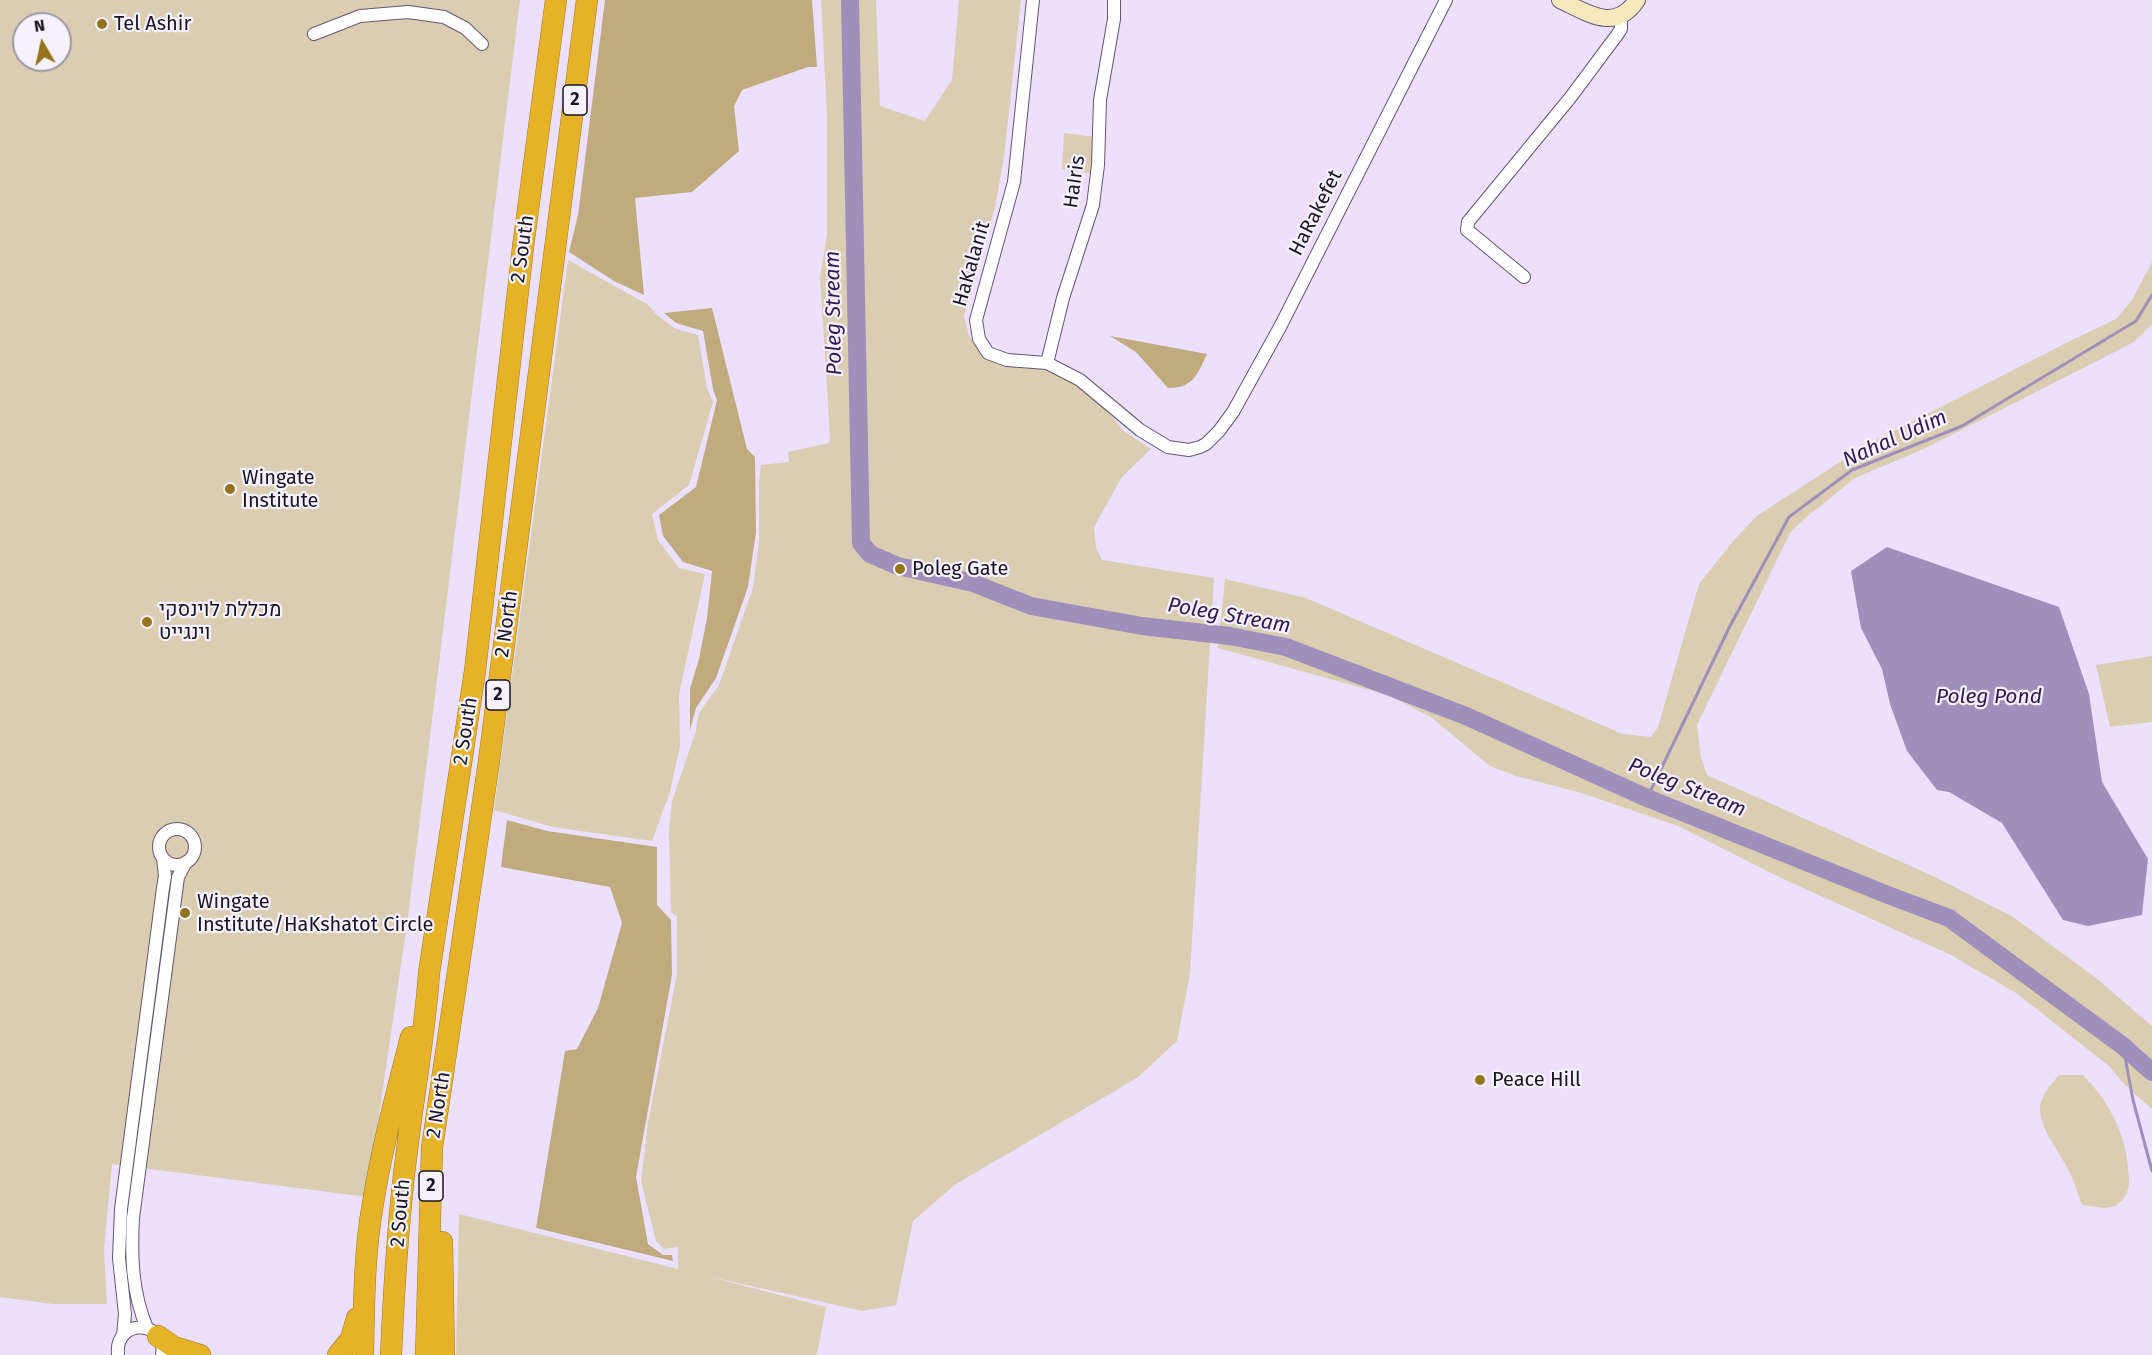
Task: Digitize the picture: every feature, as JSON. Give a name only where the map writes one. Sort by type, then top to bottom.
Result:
[{"type":"highway","name":"2 South","points":[[391,1355],[394,1281],[406,1152],[426,1013],[429,973],[475,671],[521,258],[556,0]]},
{"type":"highway","name":"2 North","points":[[426,1355],[432,1148],[492,738],[587,0]]},
{"type":"highway","points":[[363,1355],[364,1288],[372,1205],[396,1095],[429,973]]},
{"type":"highway","points":[[444,1355],[442,1174],[451,1019]]},
{"type":"highway","points":[[338,1355],[351,1339],[364,1288]]},
{"type":"highway","points":[[156,1340],[200,1355]]},
{"type":"street","name":"HaKalanit","points":[[1033,0],[1014,182],[976,320],[979,339],[988,353],[1007,360],[1047,363],[1080,380],[1140,430],[1168,447],[1182,450],[1195,449],[1212,438]]},
{"type":"street","name":"HaIris","points":[[1047,363],[1063,298],[1093,205],[1098,165],[1100,100],[1114,19],[1114,0]]},
{"type":"street","name":"HaRakefet","points":[[1212,438],[1233,412],[1280,327],[1446,0]]},
{"type":"street","points":[[1560,0],[1598,16],[1621,17]]},
{"type":"street","points":[[1524,277],[1467,230],[1468,222],[1584,80],[1621,29],[1621,17],[1636,0]]},
{"type":"street","points":[[314,34],[360,16],[408,12],[444,17],[465,28],[482,44]]},
{"type":"street","points":[[118,1355],[125,1314],[119,1258],[121,1209],[165,876],[163,858],[159,849],[161,838],[170,830],[182,829],[192,836],[195,847],[194,853],[178,877],[133,1218],[132,1241],[137,1304],[156,1340]]},
{"type":"street","points":[[163,858],[169,863],[186,862]]},
{"type":"street","points":[[123,1335],[131,1329],[156,1340]]},
{"type":"shaded area","name":"Wingate Institute","points":[[0,0],[520,0],[408,917],[367,1197],[112,1164],[104,1249],[107,1304],[53,1304],[0,1297]]},
{"type":"shaded area","points":[[605,0],[812,0],[817,67],[808,67],[742,90],[734,106],[739,151],[692,192],[635,198],[644,295],[614,281],[569,252],[578,215]]},
{"type":"shaded area","points":[[821,0],[876,0],[880,106],[925,121],[952,80],[959,0],[1021,0],[1004,157],[995,207],[964,315],[969,336],[981,352],[1043,366],[1072,380],[1101,404],[1124,431],[1151,449],[1122,477],[1094,527],[1096,547],[1102,560],[1214,578],[1190,973],[1177,1041],[1137,1078],[956,1184],[913,1221],[896,1305],[863,1311],[706,1276],[826,1307],[817,1355],[456,1355],[459,1214],[678,1269],[678,1247],[664,1249],[656,1241],[641,1181],[648,1123],[677,974],[677,916],[671,912],[669,830],[672,801],[695,734],[699,713],[719,685],[753,588],[759,541],[761,465],[789,462],[788,452],[829,443],[820,277],[827,235],[827,116]]},
{"type":"shaded area","points":[[1064,133],[1095,137],[1094,174],[1062,169]]},
{"type":"shaded area","points":[[568,260],[647,304],[657,315],[676,329],[698,335],[707,388],[713,402],[689,485],[652,514],[658,540],[679,568],[705,574],[679,694],[680,746],[670,792],[652,841],[553,827],[494,810]]},
{"type":"shaded area","points":[[2152,262],[2152,324],[2134,342],[1926,448],[1855,478],[1790,533],[1697,725],[1701,758],[1707,775],[1935,877],[2013,917],[2096,978],[2152,1026],[2152,1109],[2126,1086],[2109,1066],[2016,993],[1951,955],[1779,877],[1678,826],[1578,792],[1516,776],[1490,766],[1431,717],[1388,695],[1218,648],[1225,579],[1306,598],[1623,734],[1651,737],[1658,727],[1699,584],[1734,540],[1758,515],[1868,444],[2116,319],[2132,300]]},
{"type":"shaded area","points":[[712,308],[747,449],[755,457],[756,532],[748,587],[716,678],[696,708],[690,730],[690,689],[707,618],[712,571],[683,562],[663,536],[659,515],[696,487],[717,400],[703,331],[676,323],[664,313]]},
{"type":"shaded area","points":[[1110,336],[1207,354],[1197,374],[1189,383],[1168,388],[1136,352]]},
{"type":"shaded area","points":[[2152,656],[2152,722],[2110,727],[2096,665]]},
{"type":"shaded area","points":[[507,820],[547,831],[657,847],[657,905],[671,920],[672,975],[636,1177],[648,1244],[663,1255],[672,1255],[673,1261],[536,1228],[565,1051],[577,1049],[598,1008],[622,923],[610,887],[501,867]]},
{"type":"shaded area","points":[[2059,1075],[2083,1075],[2108,1106],[2114,1118],[2124,1143],[2129,1175],[2128,1189],[2116,1206],[2104,1208],[2082,1205],[2069,1172],[2046,1131],[2041,1118],[2041,1101]]},
{"type":"water","name":"Poleg Pond","points":[[1887,547],[2059,607],[2089,694],[2102,782],[2148,859],[2142,915],[2088,926],[2063,920],[2002,823],[1949,792],[1937,790],[1907,751],[1890,704],[1882,669],[1861,628],[1851,571]]},
{"type":"waterway","name":"Poleg Stream","points":[[850,0],[861,543],[870,554],[898,566],[973,583],[1031,606],[1142,626],[1230,636],[1286,647],[1466,716],[1647,798],[1949,918],[2123,1046],[2152,1072]]},
{"type":"waterway","name":"Nahal Udim","points":[[1647,798],[1730,626],[1789,517],[1852,470],[1962,426],[2136,321],[2152,295]]},
{"type":"waterway","points":[[2123,1046],[2133,1100],[2152,1171]]},
{"type":"place","name":"Tel Ashir","points":[[102,24]]},
{"type":"place","name":"Wingate Institute","points":[[230,489]]},
{"type":"place","name":"Poleg Gate","points":[[900,569]]},
{"type":"place","name":"מכללת לוינסקי וינגייט","points":[[147,622]]},
{"type":"place","name":"Wingate Institute/HaKshatot Circle","points":[[185,913]]},
{"type":"place","name":"Peace Hill","points":[[1480,1080]]}]
